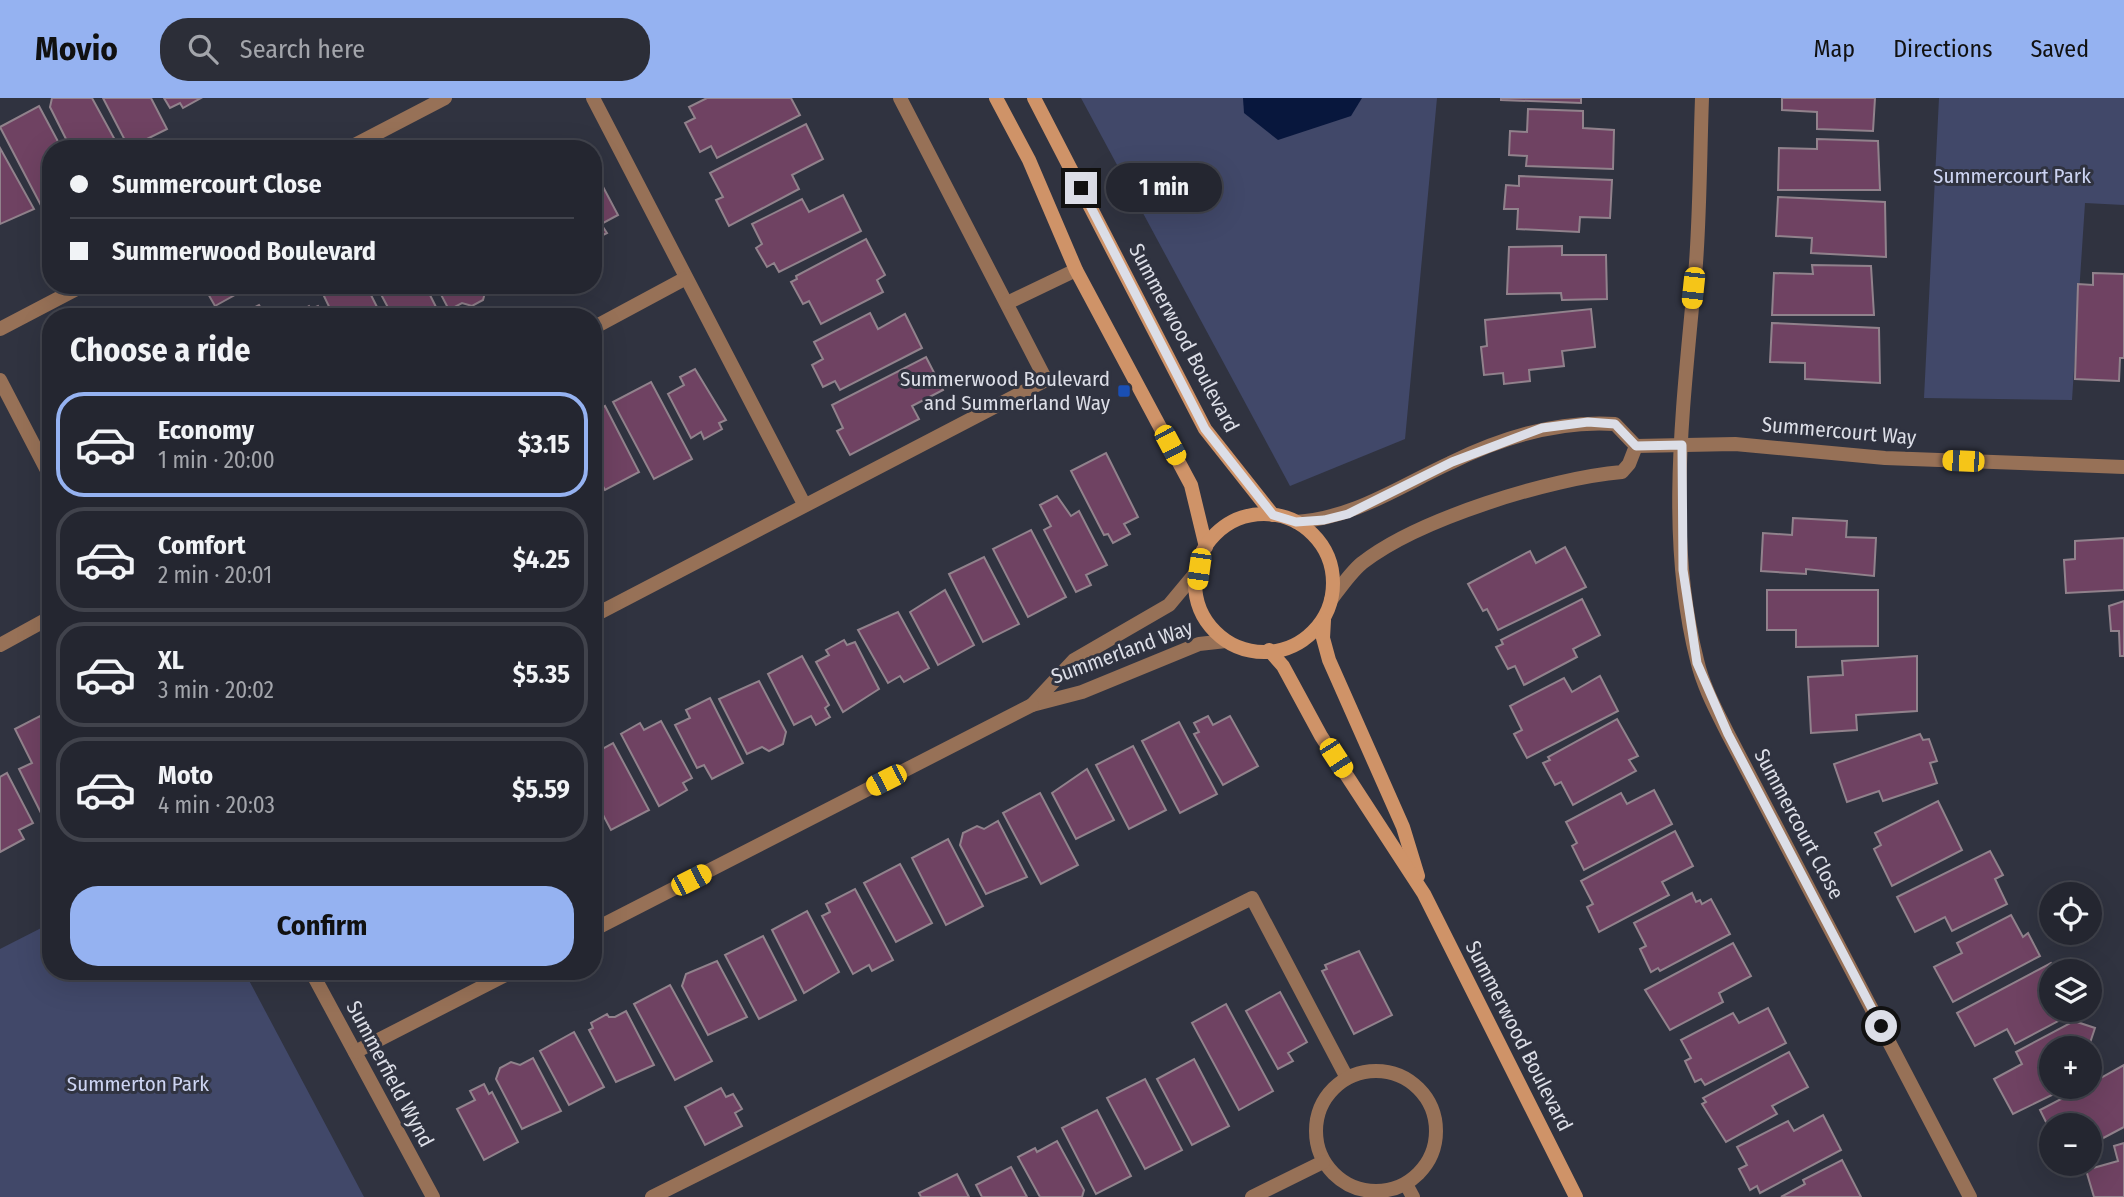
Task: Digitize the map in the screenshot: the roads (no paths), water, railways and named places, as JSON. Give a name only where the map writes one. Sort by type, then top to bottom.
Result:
[{"type":"street","points":[[364,140],[444,98]]},
{"type":"street","points":[[593,98],[804,504]]},
{"type":"street","points":[[602,611],[1046,380],[900,98]]},
{"type":"street","points":[[996,98],[1028,160],[1076,270],[1191,485],[1206,547]]},
{"type":"street","name":"Summerwood Boulevard","points":[[1034,98],[1205,429],[1273,515]]},
{"type":"street","name":"Summercourt Close","points":[[1702,98],[1696,261],[1683,396],[1682,445],[1683,570],[1697,663],[1711,699],[1970,1197]]},
{"type":"street","points":[[1007,303],[1076,270]]},
{"type":"street","points":[[602,323],[686,278]]},
{"type":"street","points":[[0,329],[67,294]]},
{"type":"street","points":[[0,380],[42,461]]},
{"type":"street","points":[[1296,522],[1322,543],[1330,558],[1333,574],[1331,600],[1324,620],[1301,642],[1269,650],[1247,650],[1226,641],[1210,626],[1199,607],[1196,588],[1206,547],[1221,526],[1231,521],[1257,514],[1273,515],[1296,522],[1324,520],[1348,514],[1452,462],[1542,428],[1588,422],[1615,424],[1636,446],[1629,464],[1622,472],[1599,474],[1500,499],[1398,541],[1359,566],[1331,600]]},
{"type":"street","name":"Summercourt Way","points":[[1636,446],[1735,443],[1885,458],[2124,467]]},
{"type":"street","name":"Summerland Way","points":[[1032,705],[1074,660],[1169,605],[1199,569]]},
{"type":"street","name":"Summerwood Boulevard","points":[[1324,620],[1323,638],[1329,660],[1403,827],[1424,894]]},
{"type":"street","points":[[0,645],[42,622]]},
{"type":"street","name":"Summerland Way","points":[[602,925],[1032,705],[1082,692],[1199,644],[1226,641]]},
{"type":"street","name":"Summerwood Boulevard","points":[[1269,650],[1283,666],[1321,736],[1424,894],[1576,1197]]},
{"type":"street","points":[[652,1197],[1252,898],[1347,1078]]},
{"type":"street","name":"Summerfield Wynd","points":[[316,980],[433,1197]]},
{"type":"street","points":[[355,1052],[495,980]]},
{"type":"street","points":[[1383,1071],[1401,1076],[1417,1087],[1429,1101],[1436,1119],[1436,1139],[1426,1165],[1409,1191],[1369,1192],[1351,1187],[1335,1177],[1324,1162],[1316,1144],[1318,1115],[1331,1090],[1347,1078],[1364,1072],[1383,1071]]},
{"type":"street","points":[[1252,1197],[1324,1162]]},
{"type":"place","name":"Summerwood Boulevard and Summerland Way","points":[[1124,391]]},
{"type":"park label","name":"Summercourt Park","points":[[2012,176]]},
{"type":"park label","name":"Summerton Park","points":[[138,1084]]}]
